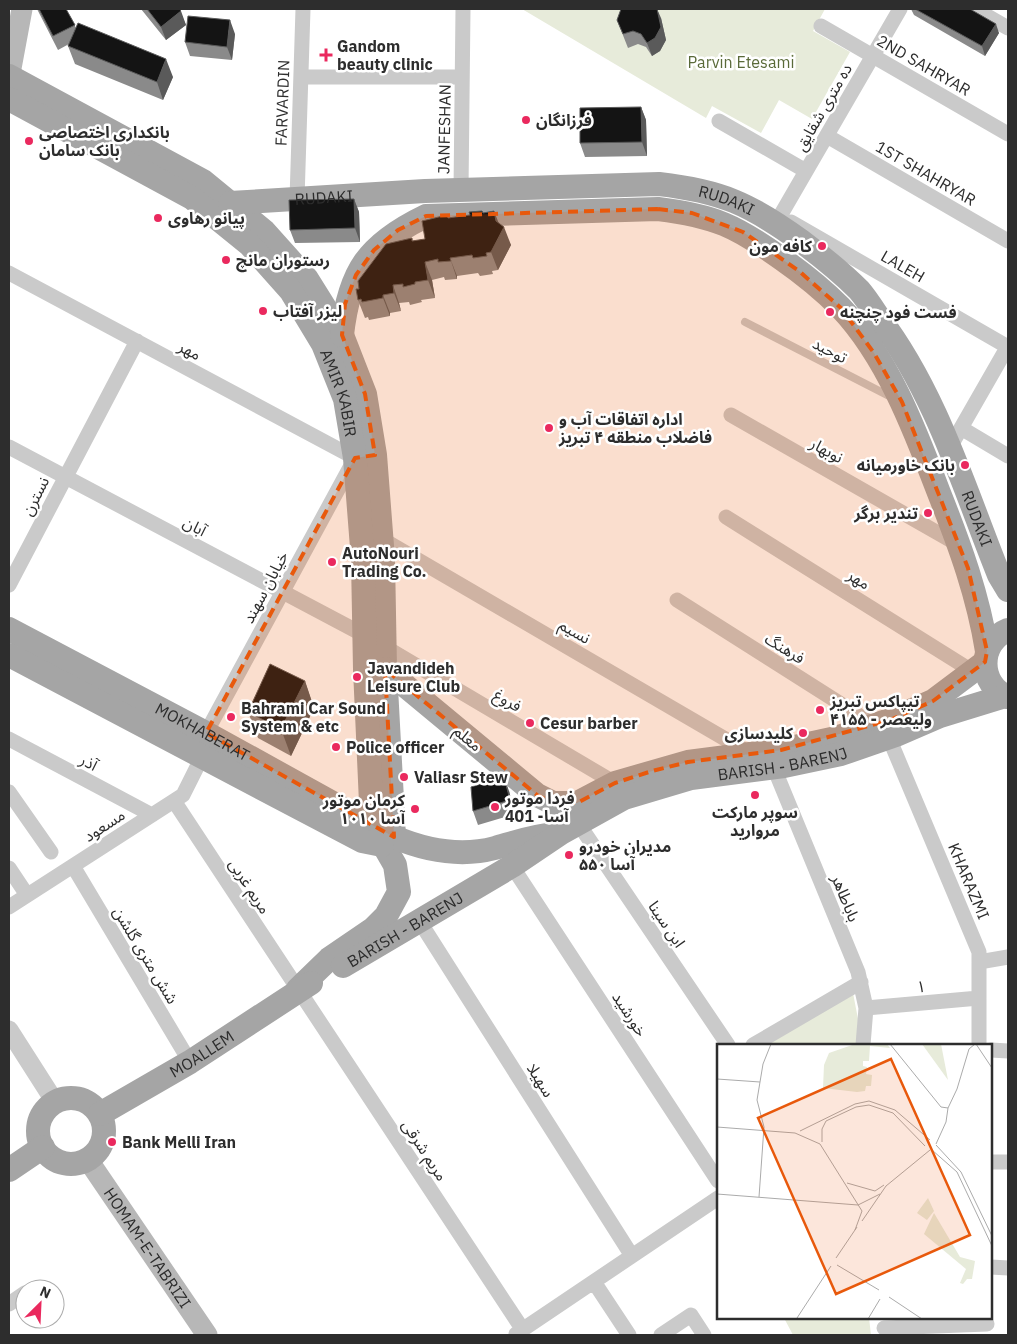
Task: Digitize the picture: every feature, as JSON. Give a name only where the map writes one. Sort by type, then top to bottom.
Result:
[{"type":"main road","points":[[9,83],[22,9]]},
{"type":"main road","name":"AMIR KABIR","points":[[9,83],[203,181],[264,231],[307,279],[342,335],[365,394],[364,635],[378,662]]},
{"type":"main road","name":"AMIR KABIR","points":[[9,83],[192,198],[250,245],[291,292],[324,344],[365,457],[382,539],[378,662]]},
{"type":"main road","name":"RUDAKI","points":[[230,203],[461,190],[659,184],[697,189],[733,200],[779,220],[859,291],[895,339],[914,372],[949,449],[999,574],[1008,590]]},
{"type":"main road","name":"RUDAKI","points":[[342,335],[345,304],[356,275],[374,250],[398,230],[426,216],[658,209],[692,213],[724,223],[743,232],[799,271],[841,308],[874,352],[902,402],[968,568],[982,661],[992,685],[1007,696]]},
{"type":"main road","points":[[743,232],[755,211]]},
{"type":"main road","points":[[890,382],[914,372]]},
{"type":"main road","name":"MOKHABERAT","points":[[9,630],[42,660],[202,757],[362,841],[383,836]]},
{"type":"main road","name":"BARISH - BARENJ","points":[[298,989],[360,958],[512,866],[569,828],[624,798],[691,778],[774,768],[841,754],[933,701],[982,661],[998,636],[1008,630]]},
{"type":"main road","name":"MOKHABERAT","points":[[9,655],[42,660],[206,733],[383,836]]},
{"type":"main road","points":[[298,989],[329,959],[373,930],[394,905],[399,892],[395,865],[383,836],[378,662]]},
{"type":"main road","name":"معلم","points":[[378,662],[537,795],[553,802],[577,803],[614,783]]},
{"type":"main road","name":"BARISH - BARENJ","points":[[614,783],[688,762],[750,754],[836,738],[881,732],[1007,696]]},
{"type":"main road","name":"BARISH - BARENJ","points":[[383,836],[434,850],[467,852],[494,848],[528,837],[569,828]]},
{"type":"main road","name":"MOALLEM","points":[[100,1114],[190,1062],[298,989]]},
{"type":"main road","points":[[63,1099],[80,1099],[88,1102],[100,1114],[104,1122],[104,1140],[95,1155],[88,1160],[80,1163],[63,1163],[55,1160],[42,1147],[39,1139],[39,1122],[48,1107],[55,1102],[63,1099]]},
{"type":"main road","points":[[9,1170],[42,1147]]},
{"type":"main road","name":"HOMAM-E-TABRIZI","points":[[88,1160],[207,1335]]},
{"type":"street","name":"FARVARDIN","points":[[297,199],[303,9]]},
{"type":"street","name":"JANFESHAN","points":[[461,190],[463,9]]},
{"type":"street","name":"ده متری شقایق","points":[[779,220],[900,9]]},
{"type":"street","points":[[975,9],[1008,28]]},
{"type":"street","name":"2ND SAHRYAR","points":[[821,26],[1008,134]]},
{"type":"street","points":[[301,77],[462,77]]},
{"type":"street","points":[[719,122],[806,171]]},
{"type":"street","name":"1ST SHAHRYAR","points":[[827,136],[1008,241]]},
{"type":"street","name":"LALEH","points":[[779,220],[1008,347]]},
{"type":"street","name":"مهر","points":[[9,272],[136,341],[365,457]]},
{"type":"street","name":"نسترن","points":[[9,585],[64,476],[136,341]]},
{"type":"street","points":[[949,449],[1008,347]]},
{"type":"street","name":"نوبهار","points":[[730,415],[959,544]]},
{"type":"street","points":[[961,428],[1008,456]]},
{"type":"street","name":"آبان","points":[[9,447],[364,635]]},
{"type":"street","name":"خیابان سهند","points":[[206,733],[282,592],[365,457]]},
{"type":"street","name":"مهر","points":[[726,517],[982,661]]},
{"type":"street","name":"نسیم","points":[[382,539],[750,754]]},
{"type":"street","name":"فرهنگ","points":[[677,600],[881,732]]},
{"type":"street","name":"فروغ","points":[[378,662],[614,783]]},
{"type":"street","name":"KHARAZMI","points":[[881,732],[979,952],[979,1044]]},
{"type":"street","name":"آذر","points":[[9,739],[152,815]]},
{"type":"street","name":"مسعود","points":[[9,907],[183,795],[202,757]]},
{"type":"street","name":"باباطاهر","points":[[774,768],[861,982],[866,1008],[864,1044]]},
{"type":"street","points":[[9,792],[52,852]]},
{"type":"street","name":"مریم غربی","points":[[174,801],[298,989]]},
{"type":"street","name":"ابن سینا","points":[[569,828],[727,1044]]},
{"type":"street","name":"شش متری گلشن","points":[[73,866],[190,1062]]},
{"type":"street","name":"خورشید","points":[[512,866],[717,1179]]},
{"type":"street","points":[[9,868],[27,895]]},
{"type":"street","name":"سهیلا","points":[[420,922],[632,1256]]},
{"type":"street","points":[[979,962],[1008,957]]},
{"type":"street","points":[[756,1044],[861,982]]},
{"type":"street","name":"مریم شرقی","points":[[298,989],[519,1333]]},
{"type":"street","name":"۱","points":[[866,1008],[979,998]]},
{"type":"street","points":[[9,1030],[55,1102]]},
{"type":"street","points":[[992,1050],[1008,1051]]},
{"type":"street","points":[[992,1162],[1008,1162]]},
{"type":"street","points":[[519,1333],[717,1199]]},
{"type":"street","points":[[992,1267],[1008,1268]]},
{"type":"street","points":[[594,1282],[629,1335]]},
{"type":"street","points":[[661,1335],[691,1315],[704,1335]]},
{"type":"street","points":[[884,1327],[987,1326]]},
{"type":"lane","name":"توحید","points":[[745,322],[902,402]]},
{"type":"highlighted area","points":[[658,209],[692,213],[743,232],[799,271],[841,308],[874,353],[902,402],[968,568],[987,651],[985,662],[933,701],[890,720],[781,750],[688,762],[652,771],[615,783],[577,803],[553,803],[537,795],[385,669],[394,837],[206,733],[355,458],[375,455],[365,394],[342,335],[345,304],[356,275],[374,250],[398,230],[426,216]]},
{"type":"green space","name":"Parvin Etesami","points":[[522,9],[825,9],[813,31],[850,52],[812,119],[779,100],[761,133],[712,106],[706,118]]},
{"type":"green space","points":[[853,993],[858,1019],[857,1044],[765,1044]]},
{"type":"green space","points":[[785,1319],[869,1319],[871,1335],[793,1335]]},
{"type":"building","points":[[39,9],[66,9],[75,25],[53,36]]},
{"type":"building","points":[[147,9],[179,9],[181,11],[161,27]]},
{"type":"building","points":[[621,9],[657,9],[661,27],[655,38],[647,43],[641,34],[633,31],[623,34],[617,20]]},
{"type":"building","points":[[915,9],[970,9],[996,24],[982,46]]},
{"type":"building","points":[[188,16],[230,20],[227,47],[185,42]]},
{"type":"building","points":[[78,23],[166,59],[157,82],[68,46]]},
{"type":"building","points":[[641,107],[642,142],[580,143],[580,108]]},
{"type":"building","points":[[354,199],[355,228],[290,230],[289,200]]},
{"type":"building","points":[[482,211],[483,213],[494,211],[496,221],[504,227],[491,252],[486,253],[487,256],[473,258],[472,255],[450,258],[451,261],[438,262],[438,259],[425,262],[428,280],[415,282],[415,284],[403,287],[403,284],[393,285],[394,293],[383,295],[383,298],[362,302],[361,299],[358,300],[356,289],[359,289],[358,281],[386,244],[412,238],[412,241],[425,239],[422,221],[447,215],[448,218],[470,215],[469,212]]},
{"type":"building","points":[[270,664],[305,681],[281,729],[248,712]]},
{"type":"building","points":[[504,777],[510,800],[473,811],[471,787]]},
{"type":"place","name":"Gandom beauty clinic","points":[[326,55]]},
{"type":"place","name":"فرزانگان","points":[[526,120]]},
{"type":"place","name":"بانکداری اختصاصی بانک سامان","points":[[29,141]]},
{"type":"place","name":"پیانو رهاوی","points":[[158,218]]},
{"type":"place","name":"کافه مون","points":[[822,246]]},
{"type":"place","name":"رستوران مانچ","points":[[226,260]]},
{"type":"place","name":"لیزر آفتاب","points":[[263,311]]},
{"type":"place","name":"فست فود چنچنه","points":[[830,312]]},
{"type":"place","name":"اداره اتفاقات آب و فاضلاب منطقه ۴ تبریز","points":[[549,428]]},
{"type":"place","name":"بانک خاورمیانه","points":[[965,465]]},
{"type":"place","name":"تندیر برگر","points":[[928,513]]},
{"type":"place","name":"AutoNouri Trading Co.","points":[[332,562]]},
{"type":"place","name":"Javandideh Leisure Club","points":[[357,677]]},
{"type":"place","name":"تیپاکس تبریز ولیعصر - ۴۱۵۵","points":[[820,710]]},
{"type":"place","name":"Bahrami Car Sound System & etc","points":[[231,717]]},
{"type":"place","name":"Cesur barber","points":[[530,723]]},
{"type":"place","name":"کلیدسازی","points":[[803,733]]},
{"type":"place","name":"Police officer","points":[[336,747]]},
{"type":"place","name":"Valiasr Stew","points":[[404,777]]},
{"type":"place","name":"سوپر مارکت مروارید","points":[[755,795]]},
{"type":"place","name":"فردا موتور 401 -آسا","points":[[495,807]]},
{"type":"place","name":"کرمان موتور ۱۰۱۰ آسا","points":[[415,809]]},
{"type":"place","name":"مدیران خودرو ۵۵۰ آسا","points":[[569,855]]},
{"type":"place","name":"Bank Melli Iran","points":[[112,1142]]}]
